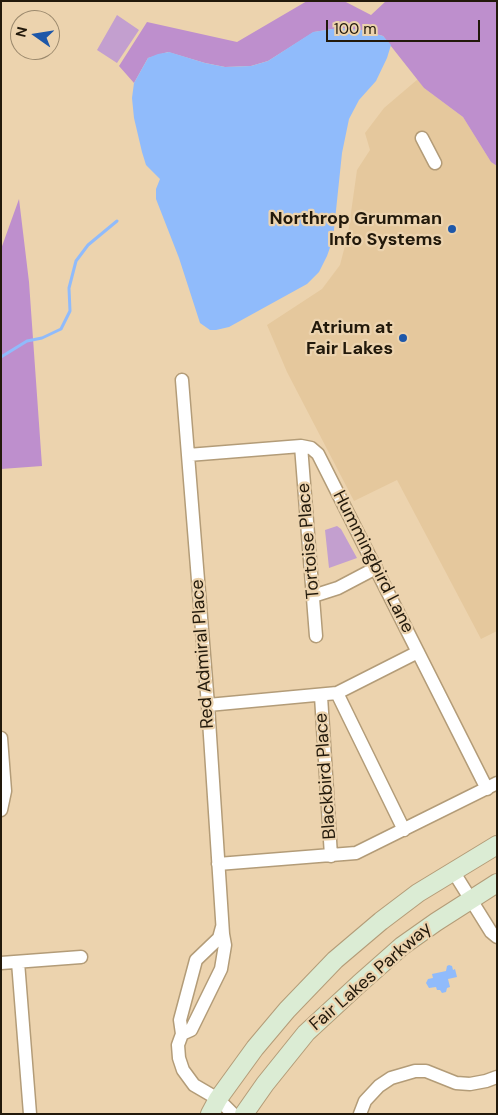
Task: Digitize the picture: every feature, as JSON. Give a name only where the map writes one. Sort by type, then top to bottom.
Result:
[{"type":"main road","name":"Fair Lakes Parkway","points":[[214,1106],[262,1040],[287,1010],[335,960],[418,893],[497,845]]},
{"type":"main road","name":"Fair Lakes Parkway","points":[[244,1114],[306,1033],[359,984],[402,946],[470,899],[497,883]]},
{"type":"street","points":[[422,138],[435,163]]},
{"type":"street","name":"Red Admiral Place","points":[[182,380],[208,705],[222,927],[225,944],[221,969],[191,1030],[182,1034]]},
{"type":"street","points":[[188,455],[301,446]]},
{"type":"street","name":"Hummingbird Lane","points":[[301,446],[311,448],[318,454],[418,652],[492,786]]},
{"type":"street","name":"Tortoise Place","points":[[301,446],[316,636]]},
{"type":"street","points":[[313,596],[338,588],[376,568]]},
{"type":"street","points":[[208,705],[321,696],[337,693],[418,652]]},
{"type":"street","points":[[337,693],[404,830]]},
{"type":"street","name":"Blackbird Place","points":[[321,696],[331,856]]},
{"type":"street","points":[[1,738],[5,791],[1,810]]},
{"type":"street","points":[[218,864],[361,852],[492,786]]},
{"type":"street","points":[[453,871],[491,932],[497,937]]},
{"type":"street","points":[[222,927],[219,938],[196,960],[180,1020],[182,1034],[178,1045],[179,1058],[183,1070],[194,1085],[214,1106],[233,1114]]},
{"type":"street","points":[[1,964],[81,956]]},
{"type":"street","points":[[18,962],[30,1114]]},
{"type":"street","points":[[360,1114],[365,1101],[379,1086],[391,1078],[416,1071],[426,1071],[456,1083],[470,1084],[497,1077]]},
{"type":"shaded area","points":[[307,1],[344,1],[371,15],[386,1],[497,1],[497,166],[491,162],[463,117],[424,88],[383,36],[362,30],[339,28],[314,32],[268,61],[251,66],[225,67],[168,52],[148,58],[134,83],[119,66],[147,22],[237,42]]},
{"type":"shaded area","points":[[117,15],[139,30],[117,63],[97,50]]},
{"type":"shaded area","points":[[418,79],[424,88],[463,117],[491,162],[497,166],[497,631],[481,639],[397,480],[354,501],[287,372],[267,325],[322,289],[340,265],[348,234],[357,170],[370,150],[365,133],[384,108]]},
{"type":"shaded area","points":[[19,199],[29,282],[42,466],[1,469],[1,249]]},
{"type":"shaded area","points":[[337,526],[341,529],[357,558],[329,568],[325,530]]},
{"type":"water","points":[[339,28],[362,30],[383,36],[391,45],[376,81],[359,100],[349,119],[342,153],[333,239],[327,256],[319,272],[307,284],[229,327],[210,330],[200,323],[179,258],[156,199],[156,189],[160,179],[146,165],[142,152],[134,118],[132,98],[134,83],[148,58],[158,54],[169,52],[225,67],[251,66],[268,61],[313,32]]},
{"type":"water","points":[[449,965],[452,966],[453,970],[455,969],[457,977],[448,979],[450,987],[447,988],[446,992],[442,993],[436,987],[429,988],[426,983],[428,979],[433,978],[432,974],[446,971]]},
{"type":"waterway","points":[[1,357],[27,341],[42,338],[61,329],[70,311],[69,288],[76,261],[88,245],[117,221]]},
{"type":"place","name":"Northrop Grumman Info Systems","points":[[452,229]]},
{"type":"place","name":"Atrium at Fair Lakes","points":[[403,338]]}]
